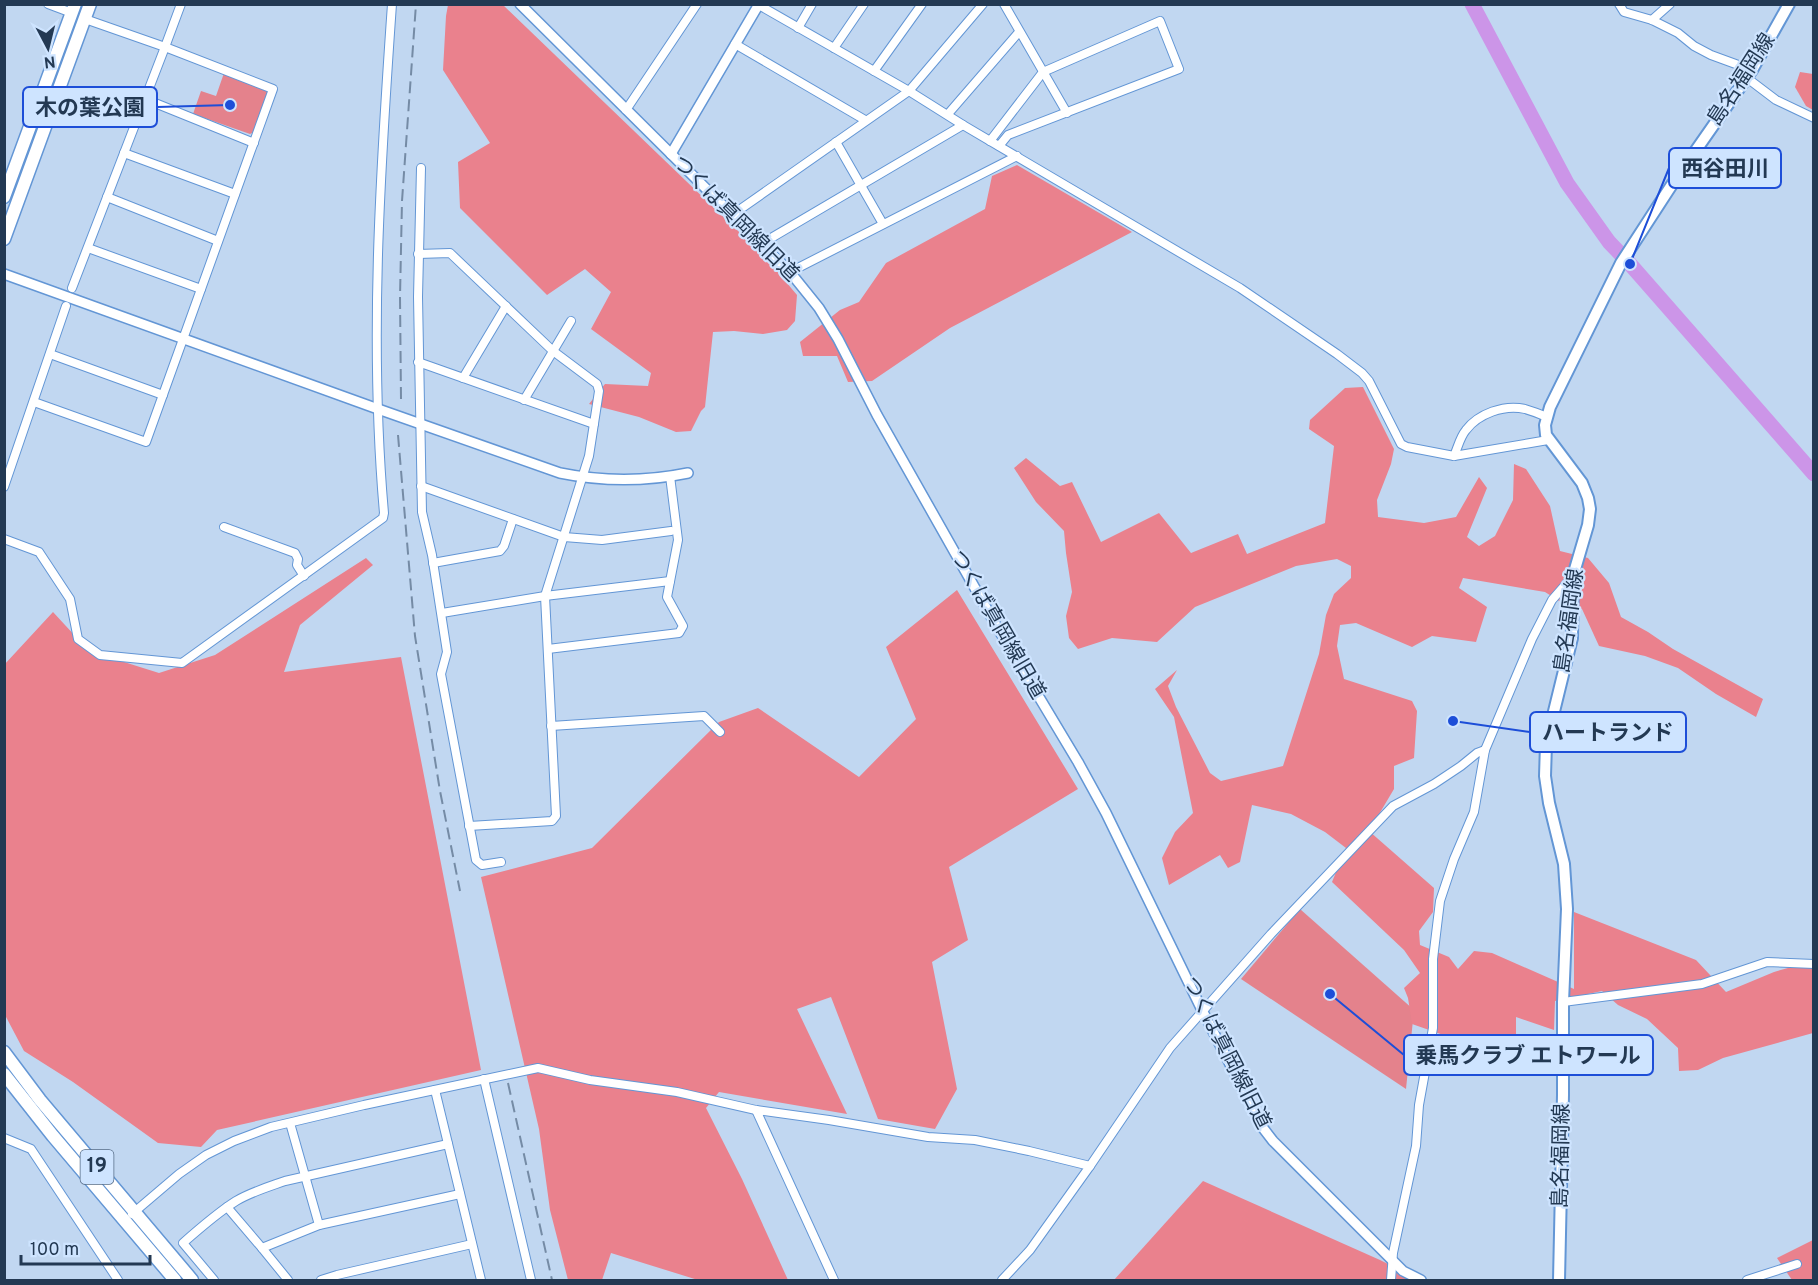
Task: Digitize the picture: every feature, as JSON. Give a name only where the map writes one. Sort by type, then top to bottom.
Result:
[{"type":"main road","points":[[4,239],[90,4]]},
{"type":"main road","name":"島名福岡線","points":[[1559,1281],[1563,1002],[1567,909],[1564,864],[1549,803],[1545,761],[1546,744],[1572,638],[1573,576],[1588,525],[1589,504],[1582,483],[1548,440],[1545,431],[1547,417],[1623,259],[1750,74],[1789,4]]},
{"type":"main road","points":[[4,197],[74,9]]},
{"type":"main road","name":"19","points":[[4,1052],[40,1100],[192,1281]]},
{"type":"main road","name":"19","points":[[4,1074],[175,1281]]},
{"type":"street","points":[[48,4],[74,9]]},
{"type":"street","points":[[72,288],[181,4]]},
{"type":"street","points":[[4,539],[39,552],[70,599],[78,639],[100,655],[182,663],[384,516],[378,409],[377,241],[392,4]]},
{"type":"street","name":"つくば真岡線旧道","points":[[520,4],[790,272],[819,309],[838,339],[877,415],[991,617],[1084,772],[1263,1128],[1273,1141],[1403,1270],[1421,1281]]},
{"type":"street","points":[[626,110],[697,4]]},
{"type":"street","points":[[798,28],[812,4]]},
{"type":"street","points":[[834,48],[864,4]]},
{"type":"street","points":[[874,71],[922,4]]},
{"type":"street","points":[[732,215],[909,91],[983,4]]},
{"type":"street","points":[[1004,4],[1067,113]]},
{"type":"street","points":[[1619,4],[1624,12],[1652,20],[1678,33],[1694,46],[1750,74],[1776,100],[1814,118]]},
{"type":"street","points":[[1652,20],[1670,4]]},
{"type":"street","points":[[670,154],[758,5],[909,91],[1240,288],[1337,354],[1369,381],[1401,444],[1454,456],[1548,440]]},
{"type":"street","points":[[34,402],[146,442],[273,89],[85,19]]},
{"type":"street","points":[[990,141],[1043,72],[1160,21],[1179,69],[1008,135],[999,146]]},
{"type":"street","points":[[948,114],[1019,32]]},
{"type":"street","points":[[735,44],[865,120]]},
{"type":"street","points":[[145,99],[254,143]]},
{"type":"street","points":[[761,244],[963,125]]},
{"type":"street","points":[[836,142],[883,224]]},
{"type":"street","points":[[124,153],[235,194]]},
{"type":"street","points":[[790,272],[1017,156]]},
{"type":"street","points":[[421,168],[418,362],[422,512],[433,562],[447,652],[441,674],[476,860],[482,865],[501,862]]},
{"type":"street","points":[[107,197],[218,241]]},
{"type":"street","points":[[88,248],[201,289]]},
{"type":"street","points":[[418,254],[450,253],[553,351],[597,384],[599,391],[589,456],[545,596],[556,816],[552,821],[469,826]]},
{"type":"street","points":[[4,274],[544,468],[582,477],[633,481],[688,473]]},
{"type":"street","points":[[4,487],[66,306]]},
{"type":"street","points":[[463,378],[506,306]]},
{"type":"street","points":[[524,400],[571,321]]},
{"type":"street","points":[[50,354],[163,395]]},
{"type":"street","points":[[418,362],[594,424]]},
{"type":"street","points":[[1454,456],[1466,430],[1493,411],[1523,408],[1547,417]]},
{"type":"street","points":[[548,649],[679,633],[683,626],[667,597],[678,540],[670,476]]},
{"type":"street","points":[[421,486],[564,537],[602,540],[671,531]]},
{"type":"street","points":[[433,562],[500,551],[504,546],[513,519]]},
{"type":"street","points":[[224,527],[295,553],[298,559],[297,565],[304,576]]},
{"type":"street","points":[[1391,1281],[1401,1212],[1416,1146],[1419,1105],[1433,1028],[1433,959],[1440,901],[1454,859],[1474,812],[1485,750],[1532,639],[1552,600],[1573,576]]},
{"type":"street","points":[[442,613],[545,596],[670,581]]},
{"type":"street","points":[[551,726],[704,716],[720,732]]},
{"type":"street","points":[[1002,1281],[1030,1250],[1170,1048],[1271,934],[1393,806],[1434,784],[1477,753],[1485,750]]},
{"type":"street","points":[[1563,1002],[1662,991],[1702,984],[1767,962],[1814,964]]},
{"type":"street","points":[[125,1221],[179,1174],[206,1155],[234,1141],[272,1127],[538,1068],[590,1080],[677,1092],[756,1110],[928,1137],[975,1140],[1090,1166]]},
{"type":"street","points":[[484,1079],[531,1281]]},
{"type":"street","points":[[435,1090],[481,1281]]},
{"type":"street","points":[[756,1110],[834,1281]]},
{"type":"street","points":[[290,1123],[319,1225]]},
{"type":"street","points":[[4,1138],[31,1149],[118,1281]]},
{"type":"street","points":[[214,1281],[183,1243],[206,1222],[245,1196],[305,1176],[447,1144]]},
{"type":"street","points":[[262,1248],[319,1225],[460,1194]]},
{"type":"street","points":[[227,1207],[288,1281]]},
{"type":"street","points":[[321,1281],[337,1275],[472,1244]]},
{"type":"street","points":[[1747,1281],[1797,1264]]},
{"type":"shaded area","points":[[448,5],[503,5],[764,256],[797,295],[795,321],[787,330],[763,334],[734,331],[713,332],[705,407],[691,431],[676,432],[639,417],[589,404],[605,384],[648,386],[651,373],[591,329],[611,292],[585,269],[547,295],[460,208],[458,162],[490,143],[443,70]]},
{"type":"shaded area","points":[[1800,72],[1813,74],[1813,110],[1806,106],[1795,87]]},
{"type":"shaded area","points":[[224,73],[267,89],[269,93],[254,132],[250,134],[193,114],[201,91],[216,96]]},
{"type":"shaded area","points":[[1017,165],[1132,232],[950,328],[872,381],[848,382],[837,356],[803,356],[800,342],[840,310],[859,302],[886,263],[985,209],[992,176]]},
{"type":"shaded area","points":[[1363,387],[1394,449],[1391,464],[1377,500],[1378,517],[1424,523],[1456,517],[1479,477],[1487,488],[1467,537],[1479,546],[1495,536],[1513,500],[1514,464],[1526,469],[1550,506],[1560,551],[1588,558],[1609,583],[1621,617],[1763,699],[1756,717],[1716,694],[1678,668],[1645,656],[1599,646],[1582,609],[1564,604],[1545,592],[1463,578],[1459,588],[1487,607],[1476,642],[1432,636],[1412,647],[1356,623],[1340,625],[1337,646],[1344,679],[1412,701],[1417,711],[1414,758],[1394,766],[1394,789],[1369,831],[1434,888],[1433,912],[1419,931],[1420,945],[1449,957],[1458,969],[1474,951],[1492,953],[1574,989],[1574,912],[1696,960],[1726,992],[1774,972],[1813,961],[1813,1033],[1723,1058],[1698,1070],[1679,1071],[1678,1048],[1647,1019],[1618,1005],[1602,991],[1555,1001],[1554,1030],[1516,1017],[1516,1039],[1522,1053],[1506,1061],[1497,1062],[1452,1038],[1412,1024],[1404,988],[1420,973],[1404,950],[1332,882],[1346,848],[1325,832],[1291,814],[1252,805],[1240,862],[1228,868],[1220,855],[1169,885],[1162,858],[1175,832],[1193,813],[1174,717],[1155,689],[1177,670],[1168,686],[1176,707],[1210,773],[1221,781],[1283,766],[1319,654],[1326,615],[1334,594],[1351,578],[1351,566],[1337,559],[1296,566],[1195,607],[1157,642],[1112,638],[1078,649],[1069,638],[1066,616],[1072,592],[1064,531],[1036,502],[1014,468],[1026,458],[1060,486],[1072,482],[1101,542],[1159,513],[1191,553],[1238,534],[1247,554],[1325,523],[1334,446],[1309,429],[1310,420],[1345,388]]},
{"type":"shaded area","points":[[366,558],[373,565],[300,625],[284,672],[401,657],[481,1070],[217,1130],[201,1147],[158,1143],[73,1082],[24,1051],[5,1015],[4,665],[53,612],[89,651],[159,673],[215,655]]},
{"type":"shaded area","points":[[957,590],[1078,789],[949,867],[968,940],[932,962],[957,1089],[935,1129],[878,1119],[831,997],[797,1009],[847,1114],[719,1092],[706,1108],[742,1179],[788,1280],[698,1280],[611,1253],[602,1280],[568,1280],[550,1210],[539,1129],[481,877],[592,848],[719,722],[758,708],[859,777],[916,719],[886,647]]},
{"type":"shaded area","points":[[1300,909],[1414,1010],[1406,1089],[1241,979]]},
{"type":"shaded area","points":[[1203,1181],[1380,1260],[1420,1280],[1114,1280]]},
{"type":"shaded area","points":[[1813,1240],[1813,1280],[1792,1280],[1777,1258]]},
{"type":"waterway","points":[[1472,4],[1567,183],[1609,242],[1814,474]]},
{"type":"railway","points":[[401,399],[402,201],[416,4]]},
{"type":"railway","points":[[398,435],[415,636],[440,791],[460,891]]},
{"type":"railway","points":[[508,1083],[552,1280]]},
{"type":"place","name":"木の葉公園","points":[[230,105]]},
{"type":"place","name":"西谷田川","points":[[1630,264]]},
{"type":"place","name":"ハートランド","points":[[1453,721]]},
{"type":"place","name":"乗馬クラブ エトワール","points":[[1330,994]]}]
